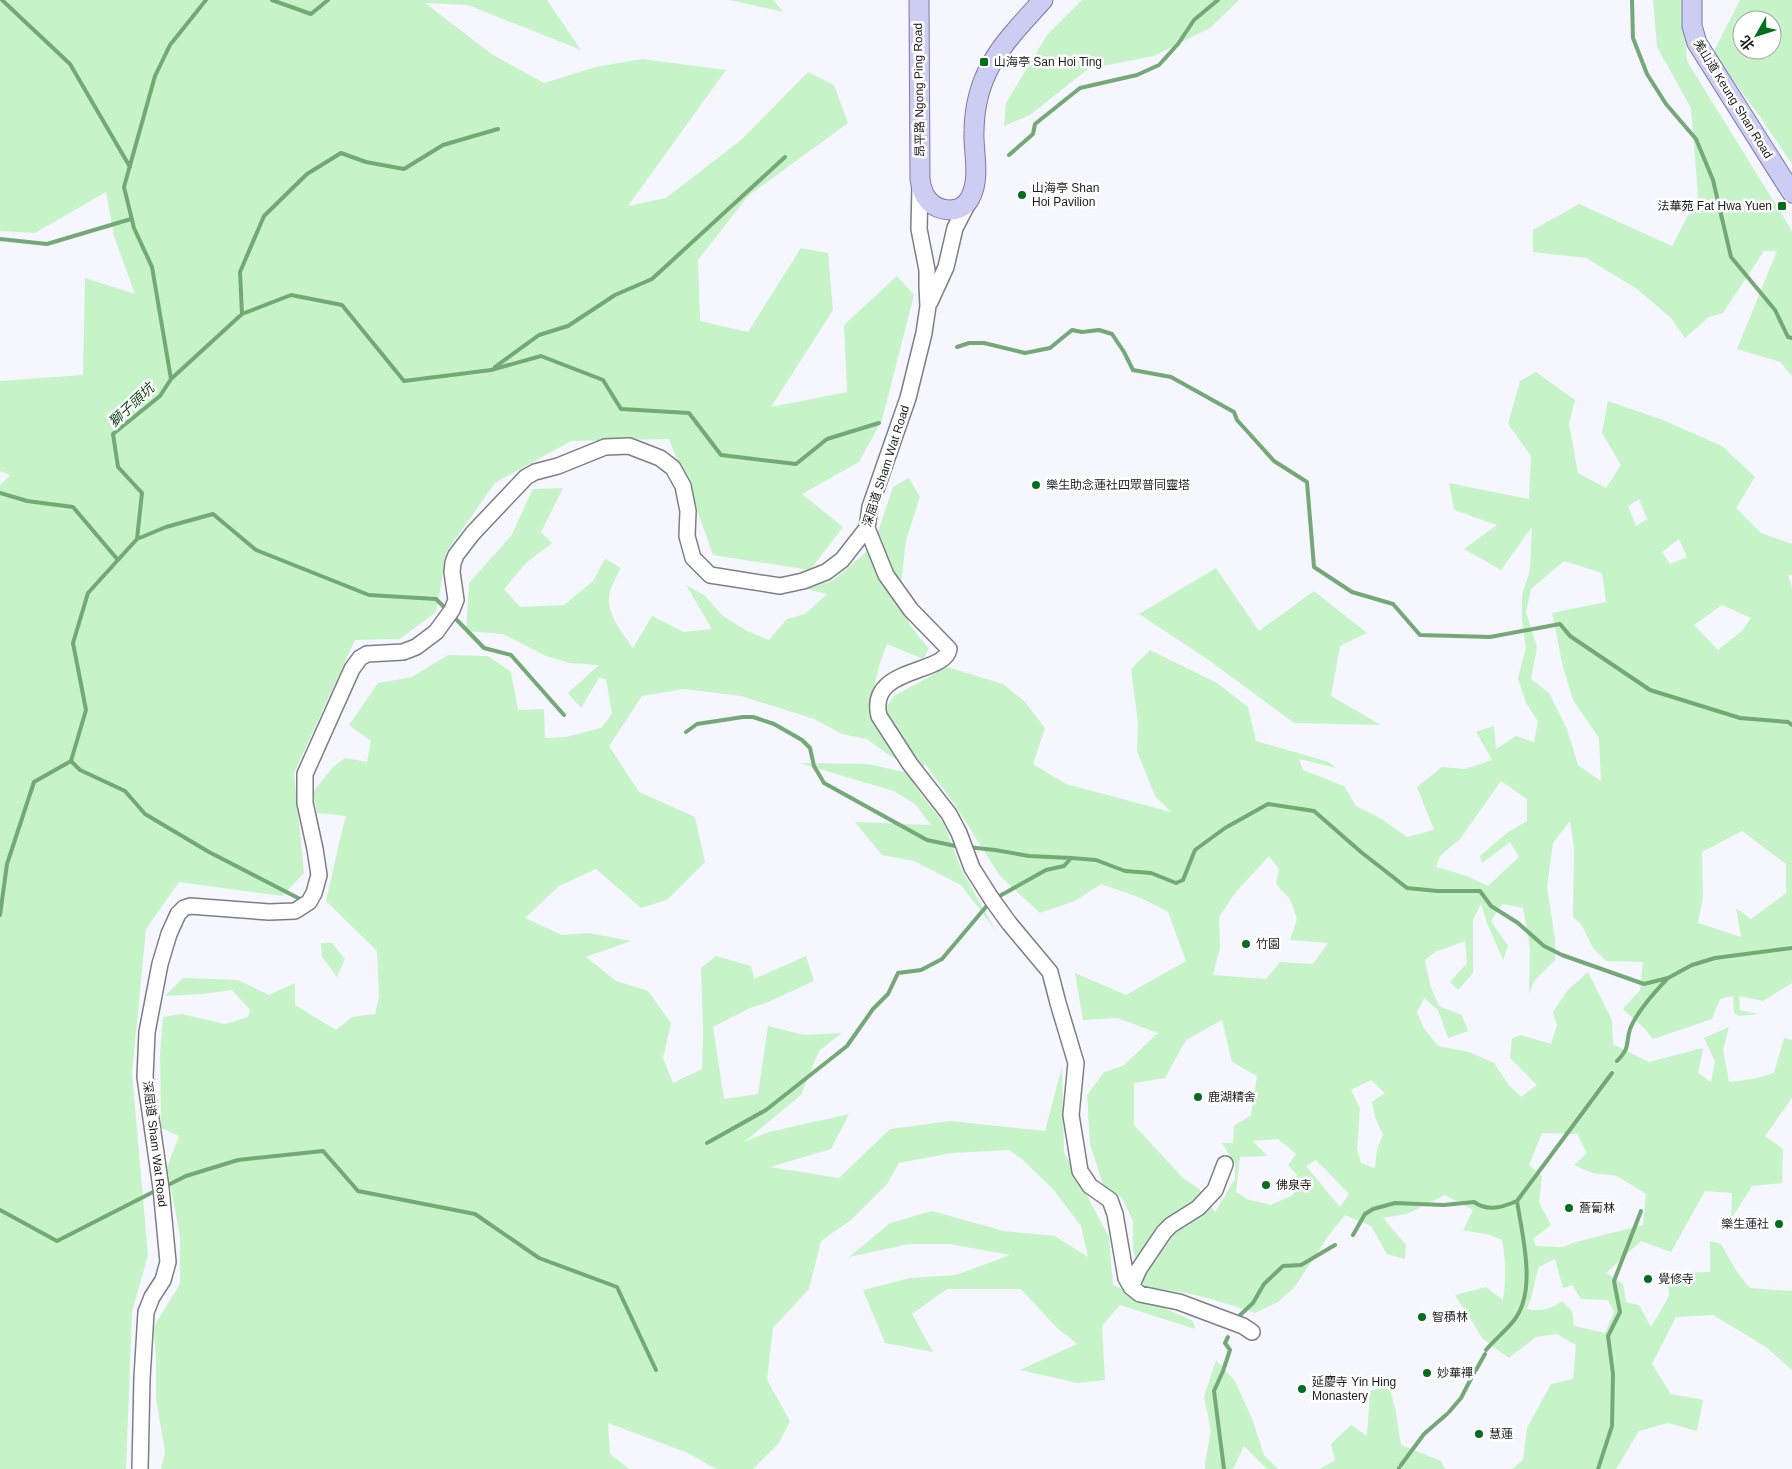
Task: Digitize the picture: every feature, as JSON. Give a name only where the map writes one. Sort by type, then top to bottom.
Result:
[{"type":"main road","name":"昂平路 Ngong Ping Road","points":[[919,0],[920,179]]},
{"type":"main road","name":"深屈道 Sham Wat Road","points":[[970,200],[975,180],[974,129],[983,80],[987,70],[1007,40],[1043,0]]},
{"type":"main road","name":"羗山道 Keung Shan Road","points":[[1692,0],[1692,26],[1697,43],[1792,193]]},
{"type":"main road","points":[[920,179],[924,195],[934,206],[946,210],[956,210],[970,200]]},
{"type":"street","name":"深屈道 Sham Wat Road","points":[[140,1469],[145,1319],[152,1297],[163,1280],[168,1262],[161,1188],[146,1077],[147,1032],[160,964],[169,934],[178,914],[184,908],[190,906],[253,912],[295,911],[309,902],[314,893],[319,875],[316,850],[304,803],[305,774],[356,663],[367,654],[403,652],[416,648],[436,632],[452,610],[456,600],[452,563],[456,555],[526,477],[535,472],[570,462],[604,447],[629,446],[660,458],[673,468],[683,486],[688,511],[687,536],[693,558],[710,575],[780,586],[803,581],[826,572],[842,560],[867,528],[870,507],[908,398],[924,334],[928,306],[927,270],[919,229],[920,179]]},
{"type":"street","name":"深屈道 Sham Wat Road","points":[[928,306],[946,267],[955,228],[970,200]]},
{"type":"street","points":[[867,528],[886,574],[896,589],[911,610],[949,648],[948,654],[939,663],[914,670],[891,682],[882,692],[878,701],[879,716],[910,764],[949,814],[959,833],[972,868],[991,898],[1009,923],[1050,972],[1076,1062],[1071,1115],[1080,1171],[1090,1186],[1110,1200],[1115,1214],[1126,1278],[1140,1294],[1179,1302],[1243,1326],[1252,1332]]},
{"type":"street","points":[[1132,1287],[1139,1269],[1164,1232],[1198,1208],[1215,1190],[1225,1164]]},
{"type":"green space","points":[[0,0],[547,0],[581,50],[468,5],[425,3],[493,55],[544,83],[596,67],[642,59],[726,70],[628,206],[666,198],[741,140],[808,72],[834,85],[848,123],[748,196],[698,260],[700,321],[748,332],[801,248],[828,253],[833,310],[771,407],[847,392],[844,325],[897,276],[914,295],[882,420],[859,462],[802,494],[843,527],[810,570],[713,555],[669,439],[571,441],[495,483],[447,551],[436,612],[400,639],[355,640],[294,773],[304,873],[282,896],[179,882],[146,929],[132,1073],[148,1255],[132,1312],[126,1469],[0,1469],[0,485],[10,475],[0,471],[0,381],[83,375],[85,278],[135,294],[114,236],[106,192],[35,233],[0,231]]},
{"type":"green space","points":[[730,0],[774,0],[783,12]]},
{"type":"green space","points":[[1082,0],[1239,0],[1210,28],[1154,56],[1088,69],[1030,115],[1004,126],[1006,103],[1047,35]]},
{"type":"green space","points":[[1653,0],[1684,0],[1687,61],[1792,231],[1792,376],[1780,362],[1737,349],[1777,251],[1764,251],[1723,313],[1709,317],[1685,338],[1671,318],[1637,289],[1586,258],[1533,252],[1533,230],[1579,204],[1672,246],[1698,196],[1691,108],[1657,47]]},
{"type":"green space","points":[[1740,0],[1792,0],[1792,164],[1713,53],[1732,16],[1732,60],[1782,60],[1782,10],[1735,10]]},
{"type":"green space","points":[[1536,372],[1575,400],[1569,424],[1578,473],[1606,488],[1621,465],[1602,433],[1608,401],[1663,420],[1722,446],[1755,477],[1736,508],[1761,533],[1792,544],[1792,575],[1788,575],[1792,587],[1792,983],[1763,1001],[1739,996],[1740,1010],[1758,1014],[1739,1016],[1734,1013],[1733,996],[1720,999],[1712,1019],[1653,1039],[1623,1009],[1640,990],[1643,962],[1606,961],[1593,948],[1581,924],[1573,917],[1574,848],[1570,821],[1553,843],[1547,887],[1555,939],[1555,960],[1534,981],[1529,994],[1530,947],[1523,908],[1502,904],[1491,921],[1508,946],[1503,960],[1481,904],[1473,920],[1473,973],[1458,990],[1450,982],[1467,963],[1465,941],[1435,952],[1425,960],[1430,985],[1439,1006],[1462,1015],[1468,1031],[1448,1038],[1438,1010],[1424,998],[1417,1012],[1423,1027],[1438,1046],[1469,1052],[1494,1063],[1508,1084],[1521,1097],[1537,1085],[1510,1058],[1512,1038],[1521,1035],[1551,1044],[1557,1025],[1553,1012],[1567,991],[1588,972],[1612,1020],[1613,1044],[1649,1062],[1703,1048],[1698,1073],[1711,1082],[1715,1061],[1704,1038],[1729,1027],[1723,1050],[1729,1082],[1753,1079],[1774,1073],[1784,1038],[1792,1040],[1792,1098],[1765,1136],[1783,1149],[1782,1183],[1752,1186],[1731,1219],[1732,1193],[1705,1191],[1671,1252],[1641,1241],[1606,1273],[1623,1284],[1626,1302],[1639,1305],[1651,1327],[1669,1296],[1668,1273],[1710,1272],[1710,1241],[1721,1244],[1737,1272],[1750,1288],[1792,1291],[1792,1370],[1766,1347],[1713,1315],[1676,1317],[1652,1364],[1671,1394],[1703,1400],[1697,1431],[1668,1423],[1639,1431],[1616,1469],[1512,1469],[1523,1460],[1527,1428],[1551,1384],[1573,1379],[1576,1345],[1557,1334],[1536,1337],[1509,1358],[1483,1339],[1455,1295],[1486,1287],[1503,1300],[1505,1270],[1502,1240],[1490,1235],[1463,1230],[1473,1210],[1445,1195],[1407,1214],[1383,1218],[1406,1245],[1405,1259],[1387,1254],[1371,1226],[1345,1215],[1329,1235],[1294,1288],[1278,1302],[1255,1313],[1200,1296],[1172,1290],[1143,1287],[1133,1250],[1133,1221],[1122,1198],[1103,1185],[1090,1144],[1087,1095],[1104,1072],[1123,1066],[1158,1033],[1117,1018],[1083,1020],[1075,973],[1126,995],[1186,961],[1168,912],[1141,898],[1101,884],[1075,901],[1040,913],[1000,876],[955,805],[925,764],[914,785],[944,824],[962,871],[996,931],[961,885],[914,861],[882,855],[855,822],[931,825],[915,804],[894,791],[799,763],[867,764],[909,773],[896,760],[867,739],[842,734],[814,719],[741,696],[684,689],[642,696],[609,746],[639,792],[695,817],[705,862],[667,900],[641,908],[596,869],[559,886],[525,918],[562,935],[589,933],[631,941],[586,957],[616,981],[648,991],[671,1023],[663,1058],[673,1083],[702,1069],[701,968],[716,956],[751,966],[754,979],[806,956],[814,981],[766,1003],[750,1008],[713,1027],[724,1099],[758,1094],[768,1026],[804,1035],[842,1033],[819,1051],[801,1095],[744,1142],[769,1132],[849,1114],[831,1149],[770,1167],[839,1178],[890,1129],[951,1121],[1045,1131],[1062,1067],[1064,1152],[1109,1237],[1113,1285],[1193,1321],[1195,1329],[1120,1305],[1102,1326],[1105,1380],[1077,1383],[1020,1370],[1077,1344],[1055,1326],[1021,1289],[947,1289],[912,1314],[933,1352],[885,1343],[863,1290],[910,1278],[956,1275],[1010,1255],[950,1244],[909,1244],[849,1257],[890,1223],[932,1211],[1004,1231],[1055,1236],[1088,1257],[1081,1226],[1053,1189],[1023,1160],[1009,1150],[952,1153],[899,1163],[887,1184],[851,1220],[821,1241],[809,1289],[773,1328],[767,1380],[790,1421],[779,1443],[753,1469],[716,1469],[688,1453],[608,1423],[610,1454],[629,1469],[161,1469],[165,1452],[156,1398],[156,1355],[153,1328],[180,1284],[180,1236],[167,1167],[179,1136],[161,1128],[160,1054],[163,1017],[181,1014],[225,1024],[248,1017],[250,1010],[232,990],[165,996],[183,978],[238,980],[269,995],[295,983],[295,1005],[336,1030],[352,1017],[375,1014],[379,997],[377,951],[326,901],[346,816],[317,813],[313,792],[333,767],[345,758],[367,762],[371,741],[349,725],[378,683],[412,677],[448,655],[488,656],[511,672],[518,710],[544,709],[545,738],[566,737],[601,728],[612,714],[606,679],[599,678],[581,708],[568,693],[599,665],[570,663],[546,656],[503,634],[466,631],[469,583],[511,536],[533,489],[563,488],[541,532],[552,543],[527,562],[504,589],[520,607],[564,605],[593,581],[605,559],[621,568],[611,589],[609,602],[615,620],[633,648],[652,616],[684,632],[712,629],[686,585],[704,595],[723,616],[747,631],[769,640],[787,619],[805,614],[827,594],[807,589],[834,580],[866,552],[879,529],[893,487],[909,478],[920,497],[906,540],[901,586],[909,624],[929,649],[923,659],[887,644],[876,678],[872,714],[885,709],[894,696],[947,667],[1003,684],[1024,701],[1045,728],[1033,764],[1066,784],[1171,812],[1155,796],[1137,751],[1138,722],[1131,669],[1150,650],[1217,683],[1248,707],[1256,741],[1329,762],[1336,768],[1299,759],[1303,770],[1344,786],[1356,806],[1382,819],[1407,837],[1434,830],[1417,787],[1442,767],[1465,769],[1492,760],[1476,732],[1494,726],[1496,749],[1516,736],[1534,742],[1538,721],[1526,703],[1518,678],[1526,647],[1522,621],[1522,595],[1530,570],[1532,527],[1501,570],[1464,549],[1497,525],[1454,510],[1449,483],[1529,499],[1531,456],[1508,424],[1520,381]],"holes":[[[1639,499],[1647,519],[1636,526],[1628,506]],[[1679,539],[1687,557],[1670,564],[1662,552]],[[1564,561],[1602,573],[1606,602],[1552,613],[1563,667],[1573,700],[1599,738],[1601,781],[1578,765],[1567,729],[1549,693],[1531,679],[1537,647],[1526,612],[1531,589]],[[1722,605],[1751,618],[1743,630],[1718,650],[1694,625]],[[1501,781],[1527,799],[1527,821],[1507,833],[1480,856],[1482,863],[1510,842],[1519,857],[1488,886],[1467,876],[1436,867],[1440,856],[1460,839]],[[1742,831],[1786,864],[1786,893],[1751,919],[1736,908],[1741,937],[1698,923],[1703,897],[1702,852]],[[1269,856],[1279,869],[1276,884],[1290,899],[1297,919],[1290,940],[1328,943],[1313,964],[1280,962],[1266,979],[1213,975],[1220,948],[1219,917],[1236,892]],[[1222,1020],[1232,1062],[1257,1076],[1251,1115],[1234,1126],[1233,1143],[1222,1143],[1235,1164],[1235,1179],[1215,1212],[1199,1189],[1183,1178],[1134,1125],[1134,1083],[1165,1078],[1186,1040]],[[1371,1080],[1385,1093],[1372,1102],[1375,1117],[1383,1135],[1377,1149],[1375,1168],[1361,1163],[1357,1149],[1360,1108],[1351,1090]],[[1542,1133],[1577,1134],[1587,1153],[1574,1165],[1592,1173],[1617,1176],[1646,1194],[1643,1225],[1563,1247],[1536,1246],[1533,1239],[1551,1225],[1539,1202],[1542,1176],[1529,1165]],[[1278,1139],[1296,1154],[1288,1165],[1297,1175],[1293,1195],[1271,1205],[1247,1199],[1236,1192],[1240,1157],[1267,1156],[1253,1141]],[[1316,1160],[1349,1194],[1340,1207],[1306,1166]],[[1555,1259],[1563,1288],[1572,1285],[1581,1299],[1608,1300],[1614,1312],[1605,1333],[1574,1326],[1572,1311],[1562,1301],[1546,1309],[1527,1309],[1539,1267]]]},
{"type":"green space","points":[[1216,568],[1259,631],[1314,591],[1367,633],[1340,646],[1331,696],[1381,725],[1294,723],[1210,661],[1139,614]]},
{"type":"green space","points":[[321,943],[332,943],[345,959],[337,977],[322,957]]},
{"type":"green space","points":[[1216,1360],[1235,1381],[1253,1421],[1264,1455],[1278,1469],[1267,1469],[1244,1446],[1233,1469],[1205,1469],[1211,1430],[1204,1397]]},
{"type":"green space","points":[[1389,1385],[1396,1412],[1401,1445],[1441,1461],[1445,1469],[1320,1469],[1335,1460],[1331,1444],[1351,1425],[1367,1436],[1370,1391]]},
{"type":"waterway","points":[[2,0],[70,64],[130,167]]},
{"type":"waterway","name":"獅子頭坑","points":[[0,915],[7,864],[34,782],[71,761],[86,710],[73,643],[88,593],[137,539],[142,493],[118,467],[113,434],[160,396],[171,379],[152,267],[134,228],[124,187],[155,76],[170,45],[206,0]]},
{"type":"waterway","points":[[272,0],[311,14],[328,0]]},
{"type":"waterway","points":[[1009,155],[1033,134],[1035,124],[1080,88],[1137,75],[1159,65],[1178,44],[1194,20],[1218,0]]},
{"type":"waterway","points":[[1632,0],[1633,38],[1647,74],[1666,104],[1696,139],[1713,180],[1731,257],[1775,310],[1788,337],[1792,338]]},
{"type":"waterway","points":[[242,314],[240,272],[264,216],[307,174],[341,153],[366,162],[404,169],[443,145],[498,129]]},
{"type":"waterway","points":[[495,367],[539,335],[568,326],[615,295],[652,279],[785,157]]},
{"type":"waterway","points":[[0,239],[47,244],[131,219]]},
{"type":"waterway","points":[[171,379],[242,314],[291,295],[342,305],[404,381],[491,370],[541,356],[603,380],[621,409],[689,413],[721,455],[796,464],[827,439],[879,423]]},
{"type":"waterway","points":[[957,347],[969,343],[984,343],[1025,353],[1050,348],[1072,330],[1082,332],[1099,330],[1112,334],[1133,370],[1171,377],[1234,412],[1237,420],[1274,461],[1307,482],[1314,567],[1352,592],[1393,604],[1420,635],[1490,637],[1560,624],[1570,636],[1650,690],[1740,718],[1788,722],[1792,725]]},
{"type":"waterway","points":[[0,493],[27,501],[73,507],[118,560]]},
{"type":"waterway","points":[[137,539],[166,527],[213,514],[256,550],[369,595],[436,599],[448,611]]},
{"type":"waterway","points":[[453,616],[484,648],[511,655],[564,715]]},
{"type":"waterway","points":[[686,732],[697,724],[743,717],[753,717],[774,724],[802,740],[810,748],[814,766],[824,783],[927,840],[960,847]]},
{"type":"waterway","points":[[71,761],[80,770],[125,791],[145,814],[209,852],[300,899]]},
{"type":"waterway","points":[[996,898],[1046,870],[1064,866],[1071,858],[1096,860],[1125,871],[1151,873],[1176,883],[1183,880],[1195,850],[1225,828],[1268,804],[1314,811],[1361,852],[1407,888],[1437,891],[1480,891],[1491,906],[1518,923],[1544,946],[1562,955],[1644,984],[1668,978],[1692,965],[1715,958],[1792,948]]},
{"type":"waterway","points":[[967,847],[1029,856],[1071,858]]},
{"type":"waterway","points":[[707,1143],[766,1110],[847,1046],[873,1009],[888,994],[898,973],[921,970],[942,959],[990,902]]},
{"type":"waterway","points":[[1617,1061],[1626,1049],[1630,1029],[1637,1015],[1668,978]]},
{"type":"waterway","points":[[1486,1350],[1515,1319],[1522,1307],[1525,1293],[1526,1262],[1517,1201],[1612,1073]]},
{"type":"waterway","points":[[164,1187],[186,1176],[238,1160],[323,1151],[358,1191],[475,1214],[539,1258],[617,1287],[656,1370]]},
{"type":"waterway","points":[[0,1210],[57,1241],[157,1190]]},
{"type":"waterway","points":[[1353,1235],[1365,1214],[1373,1209],[1395,1203],[1444,1205],[1474,1202],[1490,1208],[1501,1207],[1517,1201]]},
{"type":"waterway","points":[[1598,1469],[1612,1426],[1613,1374],[1608,1336],[1620,1312],[1614,1281],[1641,1211]]},
{"type":"waterway","points":[[1237,1318],[1253,1303],[1264,1284],[1283,1266],[1301,1265],[1335,1245]]},
{"type":"waterway","points":[[1224,1469],[1214,1391],[1230,1350],[1225,1343],[1228,1337]]},
{"type":"waterway","points":[[1476,1370],[1485,1354]]},
{"type":"waterway","points":[[1449,1412],[1461,1398],[1475,1371]]},
{"type":"waterway","points":[[1401,1465],[1424,1434],[1447,1414]]},
{"type":"place","name":"山海亭 San Hoi Ting","points":[[984,62]]},
{"type":"place","name":"山海亭 Shan Hoi Pavilion","points":[[1022,195]]},
{"type":"place","name":"法華苑 Fat Hwa Yuen","points":[[1782,206]]},
{"type":"place","name":"樂生助念蓮社四眾普同靈塔","points":[[1036,485]]},
{"type":"place","name":"竹園","points":[[1246,944]]},
{"type":"place","name":"鹿湖精舍","points":[[1198,1097]]},
{"type":"place","name":"佛泉寺","points":[[1266,1185]]},
{"type":"place","name":"薝蔔林","points":[[1569,1208]]},
{"type":"place","name":"樂生蓮社","points":[[1779,1224]]},
{"type":"place","name":"覺修寺","points":[[1648,1279]]},
{"type":"place","name":"智積林","points":[[1422,1317]]},
{"type":"place","name":"妙華禪","points":[[1427,1373]]},
{"type":"place","name":"延慶寺 Yin Hing Monastery","points":[[1302,1389]]},
{"type":"place","name":"慧蓮","points":[[1479,1434]]}]
